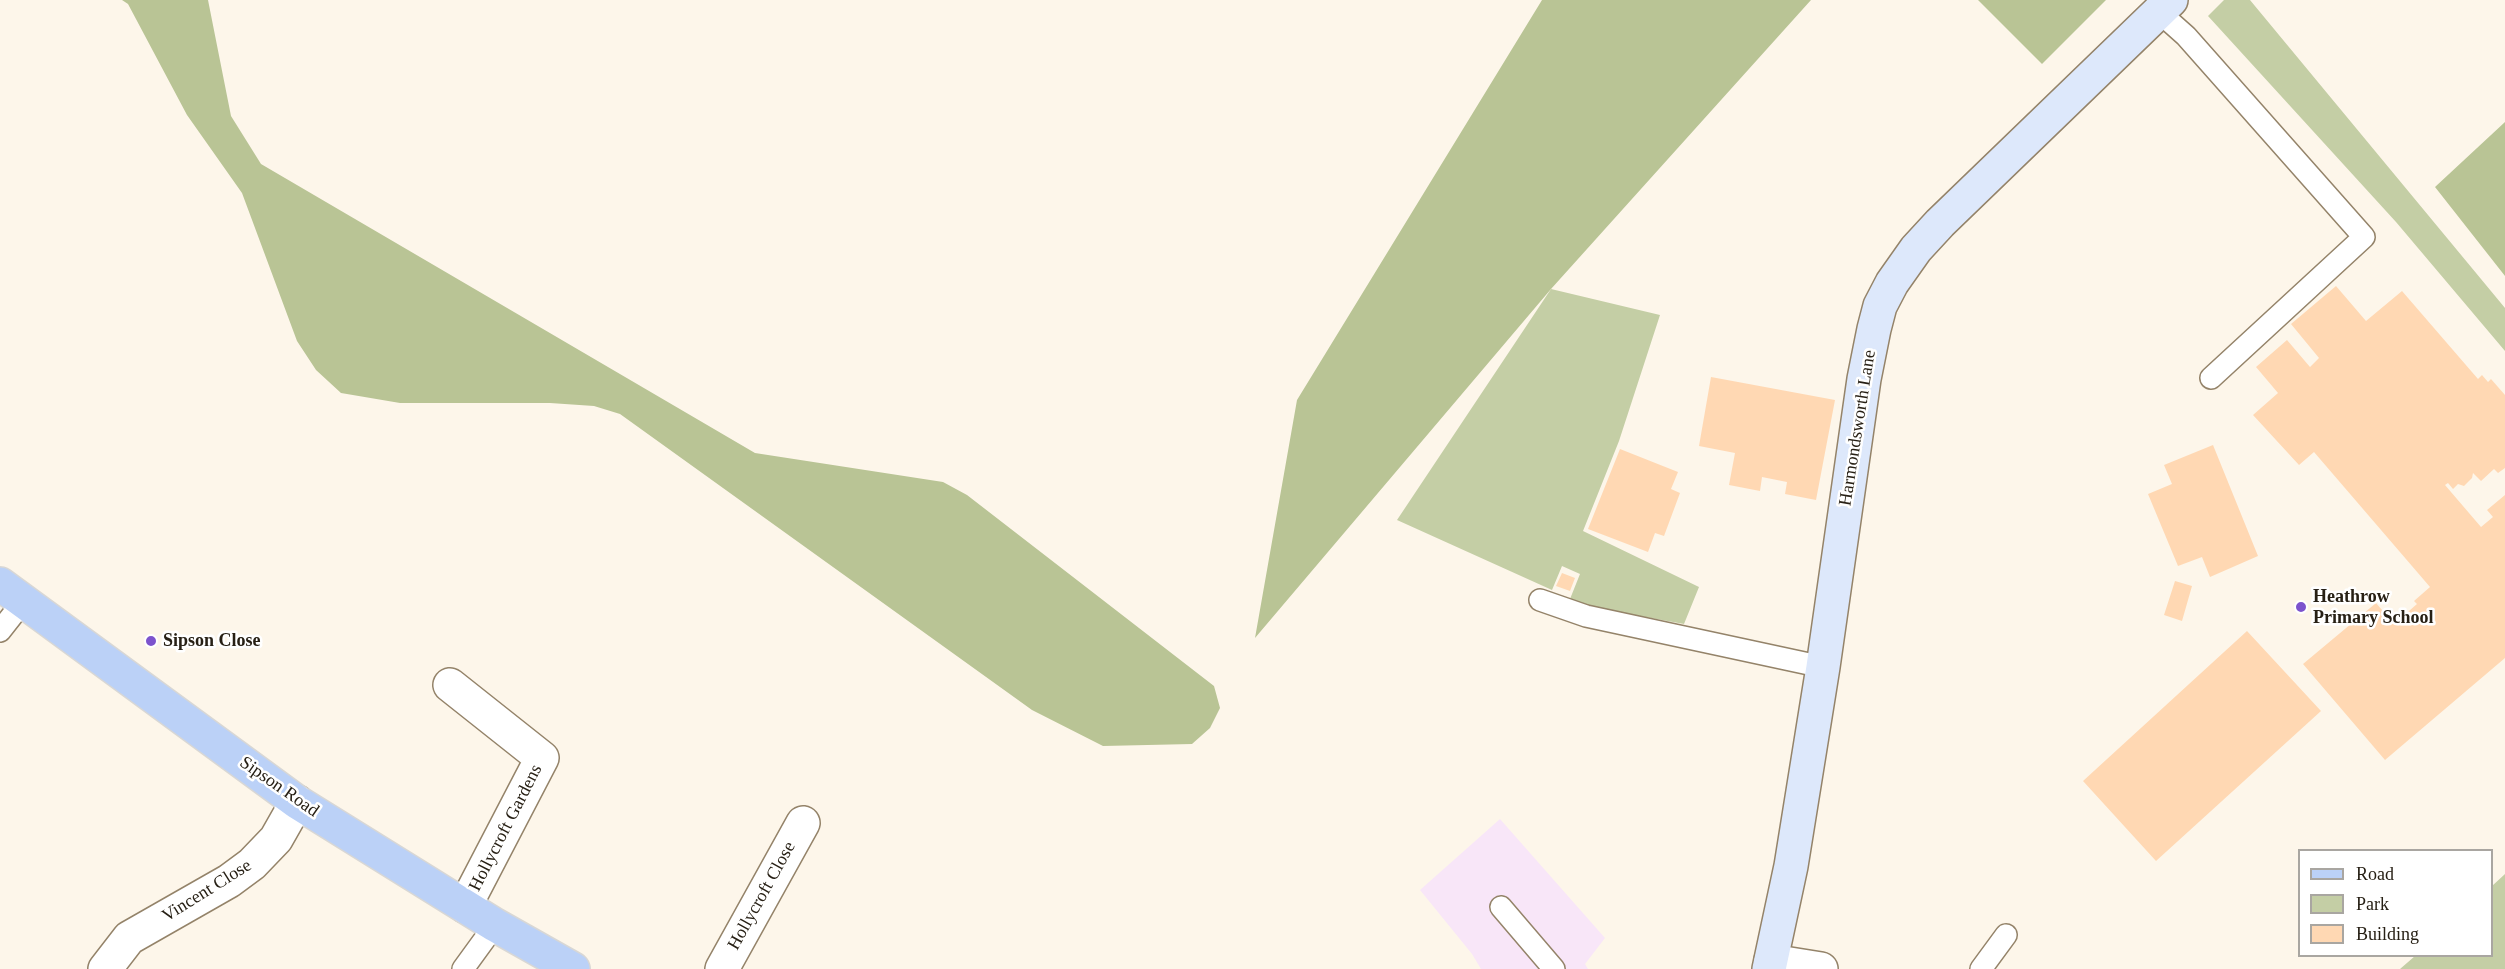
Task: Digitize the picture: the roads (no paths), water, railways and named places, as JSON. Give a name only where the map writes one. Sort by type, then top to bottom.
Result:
[{"type":"main road","name":"Sipson Road","points":[[11,593],[297,802],[495,925],[573,969]]},
{"type":"street","name":"Harmondsworth Lane","points":[[1770,965],[1791,866],[1823,668],[1864,379],[1874,329],[1884,298],[1916,249],[1940,223],[2165,6]]},
{"type":"street","name":"Hollycroft Gardens","points":[[450,685],[543,758],[465,906]]},
{"type":"street","name":"Vincent Close","points":[[105,969],[129,938],[229,881],[252,864],[276,839],[297,802]]},
{"type":"street","name":"Hollycroft Close","points":[[722,969],[802,823]]},
{"type":"street","points":[[1770,965],[1821,969]]},
{"type":"lane","points":[[2165,6],[2186,36],[2364,237],[2211,378]]},
{"type":"lane","points":[[0,632],[11,593]]},
{"type":"lane","points":[[1540,600],[1586,616],[1823,668]]},
{"type":"lane","points":[[1501,908],[1554,969]]},
{"type":"lane","points":[[463,969],[495,925]]},
{"type":"lane","points":[[1982,969],[2006,935]]},
{"type":"place","name":"Heathrow Primary School","points":[[2301,607]]},
{"type":"place","name":"Sipson Close","points":[[151,641]]}]
